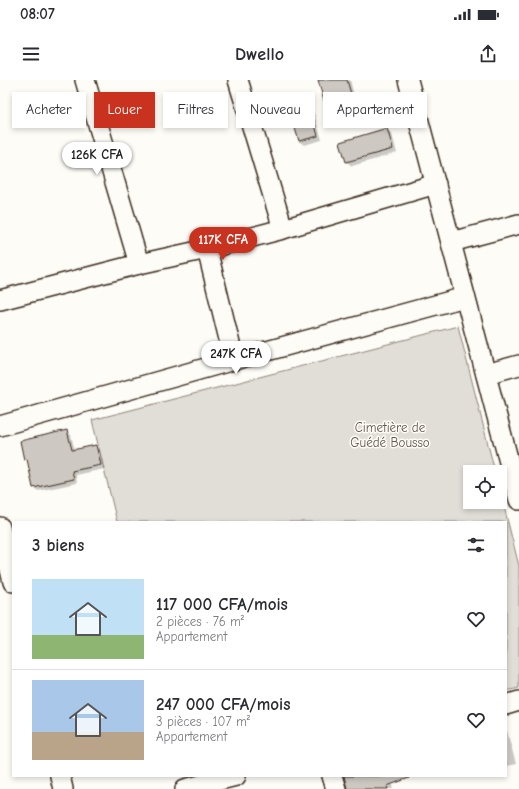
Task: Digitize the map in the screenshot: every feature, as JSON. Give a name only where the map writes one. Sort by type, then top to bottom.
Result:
[{"type":"street","points":[[85,80],[139,264]]},
{"type":"street","points":[[238,80],[283,229]]},
{"type":"street","points":[[408,80],[519,500]]},
{"type":"street","points":[[0,300],[283,229],[436,184]]},
{"type":"street","points":[[451,242],[519,224]]},
{"type":"street","points":[[207,249],[234,360]]},
{"type":"street","points":[[0,426],[234,360],[466,298]]},
{"type":"street","points":[[486,374],[519,365]]},
{"type":"street","points":[[0,527],[8,581]]},
{"type":"street","points":[[507,705],[519,701]]},
{"type":"street","points":[[60,777],[63,789]]},
{"type":"street","points":[[185,789],[232,777]]},
{"type":"street","points":[[332,777],[336,789]]},
{"type":"green space","name":"Cimetière de Guédé Bousso","points":[[458,326],[493,465],[463,465],[463,509],[505,509],[519,566],[519,688],[507,691],[507,521],[117,521],[92,420]]},
{"type":"building","points":[[318,80],[347,80],[350,92],[323,92],[323,98]]},
{"type":"building","points":[[315,125],[318,136],[299,141],[295,128],[315,128]]},
{"type":"building","points":[[387,128],[393,149],[346,162],[340,142]]},
{"type":"building","points":[[67,430],[72,450],[96,445],[101,465],[72,471],[74,479],[33,488],[27,459],[24,460],[20,441]]},
{"type":"building","points":[[344,777],[409,777],[387,786],[388,789],[347,789]]}]
